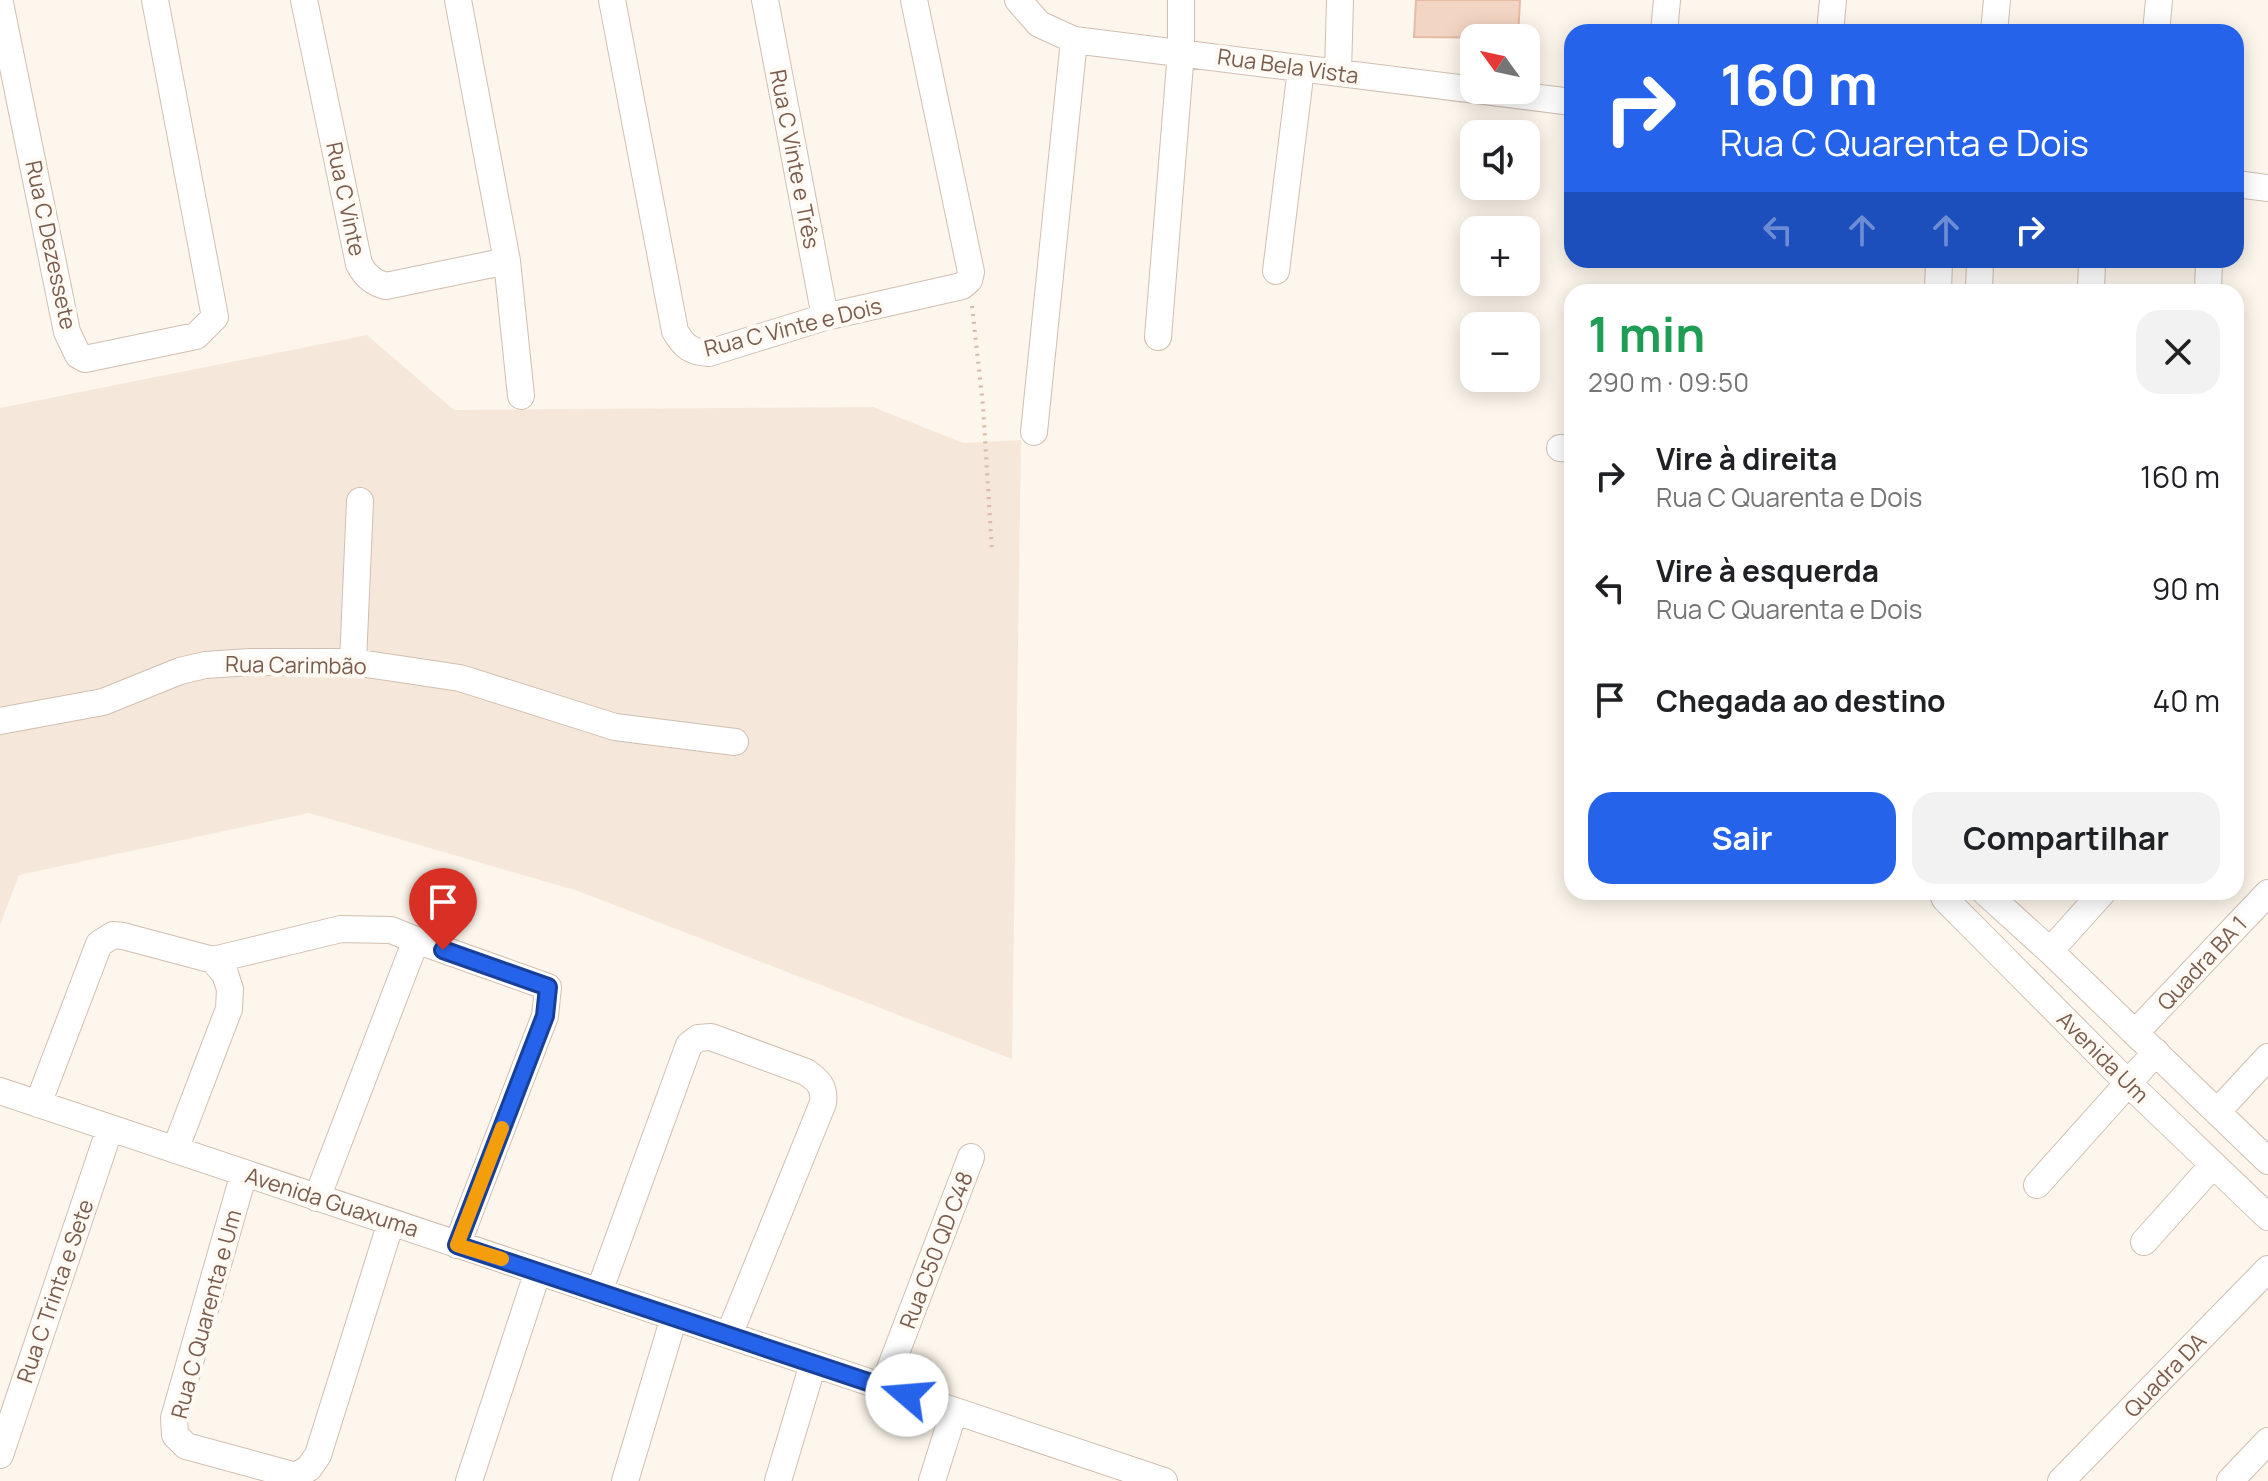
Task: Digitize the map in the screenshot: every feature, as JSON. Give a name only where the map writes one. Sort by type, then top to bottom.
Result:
[{"type":"street","name":"Rua C Dezessete","points":[[0,3],[67,332],[78,355],[85,359],[196,336],[215,317],[155,0]]},
{"type":"street","name":"Rua C Vinte","points":[[304,0],[359,264],[364,274],[386,286],[507,261]]},
{"type":"street","points":[[458,0],[507,261],[521,396]]},
{"type":"street","name":"Rua C Vinte e Dois","points":[[612,0],[675,331],[682,343],[693,352],[709,353],[825,317],[962,286],[969,280]]},
{"type":"street","name":"Rua C Vinte e Três","points":[[765,0],[825,317]]},
{"type":"street","points":[[914,0],[971,272],[969,280]]},
{"type":"street","name":"Rua Bela Vista","points":[[1018,0],[1039,24],[1074,40],[1564,101]]},
{"type":"street","points":[[1158,337],[1181,52],[1181,0]]},
{"type":"street","points":[[1338,73],[1340,0]]},
{"type":"street","points":[[1665,24],[1667,0]]},
{"type":"street","points":[[1831,24],[1833,0]]},
{"type":"street","points":[[1995,24],[1997,0]]},
{"type":"street","points":[[2157,24],[2159,0]]},
{"type":"street","points":[[1034,432],[1074,40]]},
{"type":"street","points":[[1276,271],[1301,69]]},
{"type":"street","points":[[2244,185],[2268,188]]},
{"type":"street","points":[[353,662],[360,501]]},
{"type":"street","name":"Rua Carimbão","points":[[0,721],[103,702],[180,671],[205,665],[353,662],[460,678],[615,727],[735,742]]},
{"type":"street","name":"Quadra BA 1","points":[[2135,1033],[2268,893]]},
{"type":"street","name":"Avenida Um","points":[[1946,900],[2128,1083],[2268,1217]]},
{"type":"street","name":"Avenida Um","points":[[1994,900],[2268,1161]]},
{"type":"street","points":[[2050,951],[2096,900]]},
{"type":"street","points":[[38,1104],[99,944],[113,935],[213,960],[341,929],[391,930],[548,987],[545,1016],[457,1245]]},
{"type":"street","points":[[317,1198],[416,940]]},
{"type":"street","points":[[175,1150],[229,1009],[230,989],[225,974],[213,960]]},
{"type":"street","points":[[599,1292],[689,1045],[698,1038],[711,1037],[806,1072],[819,1080],[824,1092],[823,1103],[729,1335]]},
{"type":"street","points":[[2037,1185],[2156,1052]]},
{"type":"street","points":[[2217,1112],[2268,1057]]},
{"type":"street","name":"Avenida Guaxuma","points":[[0,1091],[954,1411],[1091,1470],[1164,1481]]},
{"type":"street","name":"Rua C Trinta e Sete","points":[[0,1455],[110,1128]]},
{"type":"street","name":"Rua C50 QD C48","points":[[883,1387],[971,1157]]},
{"type":"street","points":[[2144,1242],[2213,1165]]},
{"type":"street","name":"Rua C Quarenta e Um","points":[[244,1173],[174,1418],[175,1435],[186,1446],[296,1476],[309,1468],[318,1455],[391,1222]]},
{"type":"street","name":"Quadra DA","points":[[2061,1481],[2268,1269]]},
{"type":"street","points":[[469,1481],[538,1271]]},
{"type":"street","points":[[625,1481],[674,1317]]},
{"type":"street","points":[[778,1481],[813,1364]]},
{"type":"street","points":[[932,1481],[954,1411]]},
{"type":"street","points":[[2230,1481],[2268,1441]]},
{"type":"path","points":[[969,280],[983,406],[992,552]]},
{"type":"shaded area","points":[[367,335],[454,410],[873,407],[963,443],[1021,440],[1012,1059],[578,891],[309,813],[19,875],[0,925],[0,408]]},
{"type":"building","points":[[1416,0],[1520,0],[1519,24],[1460,24],[1460,37],[1414,37]]},
{"type":"slow traffic","points":[[502,1128],[457,1245],[502,1259]]},
{"type":"route","points":[[443,950],[548,987],[545,1016],[457,1245],[907,1395]]}]
